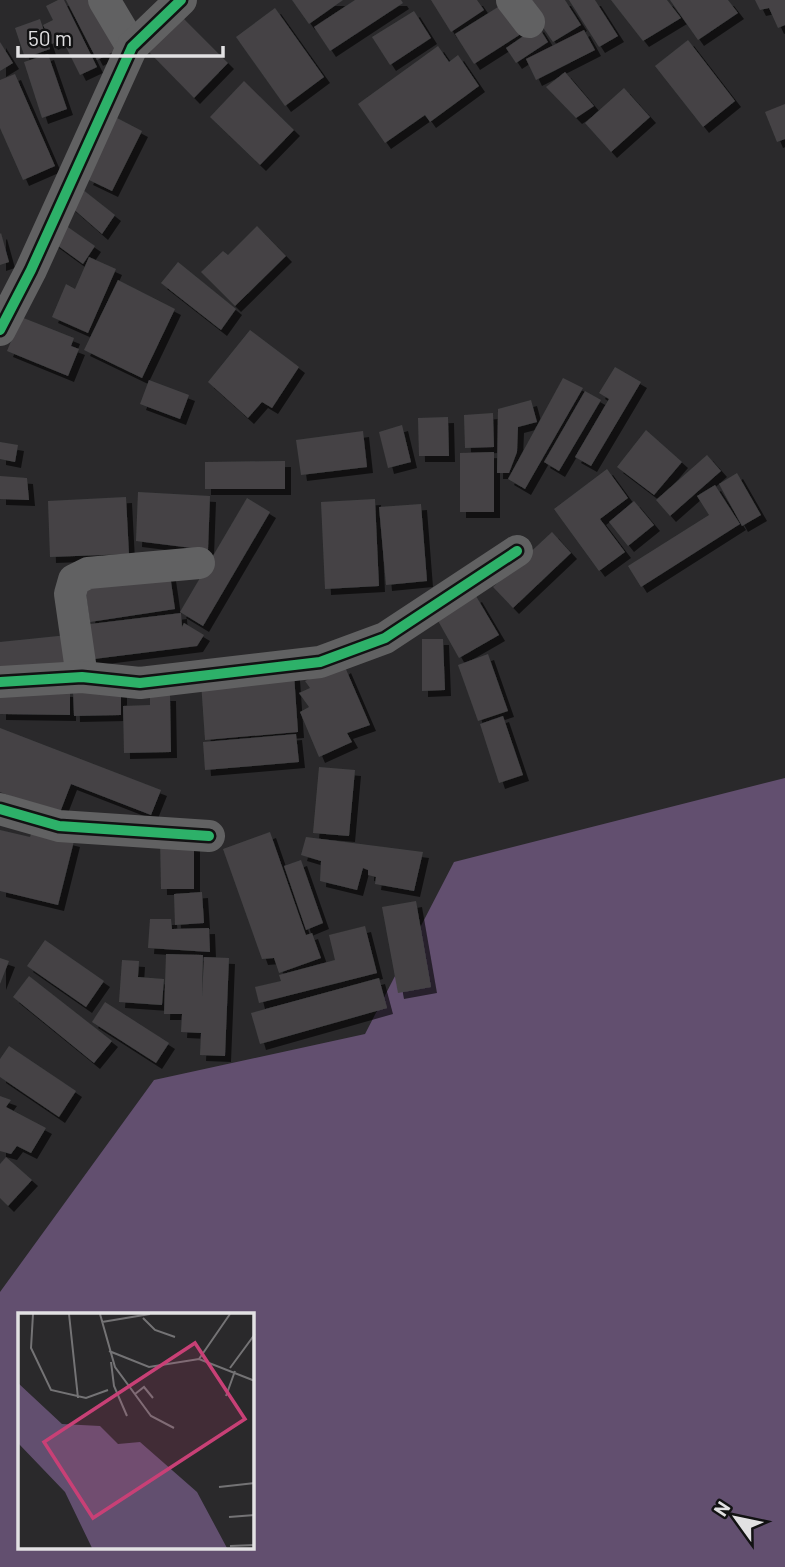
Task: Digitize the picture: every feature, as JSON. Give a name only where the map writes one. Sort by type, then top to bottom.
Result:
[{"type":"street","points":[[104,0],[132,47]]},
{"type":"street","points":[[0,330],[31,270],[132,47],[181,0]]},
{"type":"street","points":[[0,682],[82,677],[140,682],[320,662],[385,638],[517,551]]},
{"type":"street","points":[[82,677],[70,594],[75,580],[88,573],[198,562]]},
{"type":"street","points":[[0,810],[59,826],[209,836]]},
{"type":"shaded area","points":[[785,778],[785,1567],[0,1567],[0,1292],[154,1080],[365,1034],[454,862]]},
{"type":"building","points":[[64,0],[97,67],[80,75],[62,39],[52,44],[43,25],[53,20],[46,6]]},
{"type":"building","points":[[66,0],[96,0],[121,48],[97,60]]},
{"type":"building","points":[[292,0],[343,0],[309,24]]},
{"type":"building","points":[[355,0],[401,0],[403,3],[330,51],[314,27]]},
{"type":"building","points":[[431,0],[477,0],[484,10],[451,32]]},
{"type":"building","points":[[524,0],[565,0],[581,25],[553,42]]},
{"type":"building","points":[[569,0],[595,0],[618,36],[599,47]]},
{"type":"building","points":[[611,0],[667,0],[681,18],[643,41]]},
{"type":"building","points":[[670,0],[728,0],[738,13],[698,40]]},
{"type":"building","points":[[755,0],[785,0],[785,25],[778,28],[769,8],[760,10]]},
{"type":"building","points":[[506,2],[524,32],[474,64],[455,34]]},
{"type":"building","points":[[275,8],[324,77],[285,106],[236,37]]},
{"type":"building","points":[[414,11],[431,38],[390,65],[372,37]]},
{"type":"building","points":[[180,15],[228,63],[194,98],[146,49]]},
{"type":"building","points":[[40,19],[50,49],[25,58],[15,28]]},
{"type":"building","points":[[538,26],[548,42],[516,63],[506,48]]},
{"type":"building","points":[[584,30],[595,50],[536,80],[526,59]]},
{"type":"building","points":[[688,40],[735,101],[703,127],[655,66]]},
{"type":"building","points":[[0,42],[13,63],[0,71]]},
{"type":"building","points":[[438,46],[449,62],[458,55],[479,86],[430,122],[425,115],[385,143],[358,104]]},
{"type":"building","points":[[48,54],[67,109],[42,118],[24,62]]},
{"type":"building","points":[[565,72],[594,106],[576,118],[546,87]]},
{"type":"building","points":[[15,74],[55,166],[23,180],[0,128],[0,80]]},
{"type":"building","points":[[244,81],[294,130],[260,165],[210,117]]},
{"type":"building","points":[[624,88],[650,117],[611,152],[585,123]]},
{"type":"building","points":[[785,104],[785,139],[777,142],[765,112]]},
{"type":"building","points":[[117,118],[142,131],[112,191],[87,179]]},
{"type":"building","points":[[82,189],[115,215],[102,234],[70,206]]},
{"type":"building","points":[[62,223],[95,246],[83,264],[50,240]]},
{"type":"building","points":[[257,226],[286,256],[235,306],[201,272],[223,251],[228,255]]},
{"type":"building","points":[[0,234],[9,262],[0,265]]},
{"type":"building","points":[[89,257],[116,269],[88,333],[52,317],[66,284],[75,289]]},
{"type":"building","points":[[178,262],[236,309],[221,330],[161,283]]},
{"type":"building","points":[[118,280],[175,309],[142,378],[84,350]]},
{"type":"building","points":[[21,317],[74,338],[71,346],[79,349],[68,376],[7,351]]},
{"type":"building","points":[[250,330],[299,367],[272,408],[262,402],[248,418],[208,382]]},
{"type":"building","points":[[615,367],[641,382],[591,466],[575,457],[609,399],[599,393]]},
{"type":"building","points":[[563,378],[583,388],[525,489],[508,479]]},
{"type":"building","points":[[149,380],[189,395],[180,419],[140,404]]},
{"type":"building","points":[[585,391],[601,400],[559,471],[544,462]]},
{"type":"building","points":[[531,400],[537,422],[518,427],[517,452],[509,473],[497,473],[498,409]]},
{"type":"building","points":[[493,413],[494,447],[465,448],[464,415]]},
{"type":"building","points":[[448,417],[449,456],[419,456],[418,418]]},
{"type":"building","points":[[402,425],[411,462],[388,468],[379,432]]},
{"type":"building","points":[[646,430],[682,462],[654,495],[617,467]]},
{"type":"building","points":[[363,431],[367,467],[301,475],[296,440]]},
{"type":"building","points":[[0,442],[18,445],[15,462],[0,459]]},
{"type":"building","points":[[494,452],[494,512],[460,512],[460,453]]},
{"type":"building","points":[[707,455],[721,471],[670,516],[656,500]]},
{"type":"building","points":[[285,461],[285,489],[205,489],[205,462]]},
{"type":"building","points":[[607,469],[628,498],[600,519],[625,552],[599,571],[554,509]]},
{"type":"building","points":[[737,473],[761,515],[742,526],[719,484]]},
{"type":"building","points":[[0,476],[27,478],[29,500],[0,499]]},
{"type":"building","points":[[715,485],[740,524],[641,587],[628,566],[709,515],[697,496]]},
{"type":"building","points":[[138,492],[210,496],[208,550],[136,541]]},
{"type":"building","points":[[126,497],[129,554],[50,557],[48,501]]},
{"type":"building","points":[[247,498],[270,512],[203,626],[180,612]]},
{"type":"building","points":[[375,499],[379,586],[325,589],[321,502]]},
{"type":"building","points":[[634,501],[654,525],[628,546],[609,522]]},
{"type":"building","points":[[421,504],[427,581],[386,585],[379,507]]},
{"type":"building","points":[[552,532],[571,553],[513,608],[493,587]]},
{"type":"building","points":[[169,568],[175,609],[90,622],[84,581]]},
{"type":"building","points":[[476,596],[499,635],[459,658],[437,619]]},
{"type":"building","points":[[181,613],[182,627],[184,623],[204,635],[197,646],[86,660],[82,625]]},
{"type":"building","points":[[68,635],[71,664],[0,671],[0,642]]},
{"type":"building","points":[[422,639],[443,639],[445,690],[422,691]]},
{"type":"building","points":[[488,654],[508,711],[478,721],[458,665]]},
{"type":"building","points":[[334,667],[338,672],[345,667],[370,725],[347,733],[352,742],[319,757],[300,712],[309,707],[299,693],[310,688],[305,681]]},
{"type":"building","points":[[294,674],[298,732],[205,740],[201,682]]},
{"type":"building","points":[[121,689],[121,715],[74,716],[73,690]]},
{"type":"building","points":[[0,690],[70,691],[70,715],[0,714]]},
{"type":"building","points":[[150,695],[170,695],[171,752],[124,753],[123,706],[150,705]]},
{"type":"building","points":[[503,716],[523,775],[499,783],[480,724]]},
{"type":"building","points":[[0,728],[161,790],[151,815],[71,784],[59,815],[0,792]]},
{"type":"building","points":[[296,734],[299,762],[205,770],[203,742]]},
{"type":"building","points":[[319,767],[355,770],[349,836],[313,833]]},
{"type":"building","points":[[0,830],[30,837],[32,831],[74,841],[58,905],[0,891]]},
{"type":"building","points":[[270,832],[306,935],[312,933],[321,958],[279,973],[274,958],[262,959],[223,849]]},
{"type":"building","points":[[194,836],[194,889],[161,889],[160,837]]},
{"type":"building","points":[[306,837],[423,852],[414,891],[375,884],[376,877],[368,875],[368,870],[363,868],[357,890],[320,881],[321,861],[301,855]]},
{"type":"building","points":[[301,860],[323,923],[306,930],[284,866]]},
{"type":"building","points":[[202,892],[204,923],[175,925],[174,894]]},
{"type":"building","points":[[416,901],[431,987],[398,993],[382,907]]},
{"type":"building","points":[[150,919],[171,919],[172,929],[209,928],[210,952],[148,948]]},
{"type":"building","points":[[365,926],[377,973],[259,1003],[255,987],[281,981],[279,975],[335,960],[329,935]]},
{"type":"building","points":[[45,940],[104,981],[86,1007],[27,966]]},
{"type":"building","points":[[166,954],[203,955],[202,997],[204,957],[229,958],[225,1056],[200,1055],[201,1033],[181,1032],[182,1014],[164,1014]]},
{"type":"building","points":[[0,958],[9,961],[0,984]]},
{"type":"building","points":[[122,960],[139,961],[138,977],[164,979],[162,1005],[119,1002]]},
{"type":"building","points":[[29,976],[112,1041],[94,1063],[13,997]]},
{"type":"building","points":[[379,978],[387,1008],[260,1044],[251,1013]]},
{"type":"building","points":[[105,1002],[169,1043],[156,1063],[92,1022]]},
{"type":"building","points":[[9,1046],[76,1091],[59,1117],[0,1077],[0,1059]]},
{"type":"building","points":[[0,1096],[11,1100],[6,1107],[46,1128],[31,1153],[17,1146],[11,1154],[0,1151]]},
{"type":"building","points":[[6,1157],[32,1180],[8,1206],[0,1198],[0,1164]]},
{"type":"cycle path","points":[[0,330],[31,270],[132,47],[181,0]]},
{"type":"cycle path","points":[[0,682],[82,677],[140,683],[320,662],[385,638],[517,551]]},
{"type":"cycle path","points":[[0,809],[59,826],[209,836]]}]
